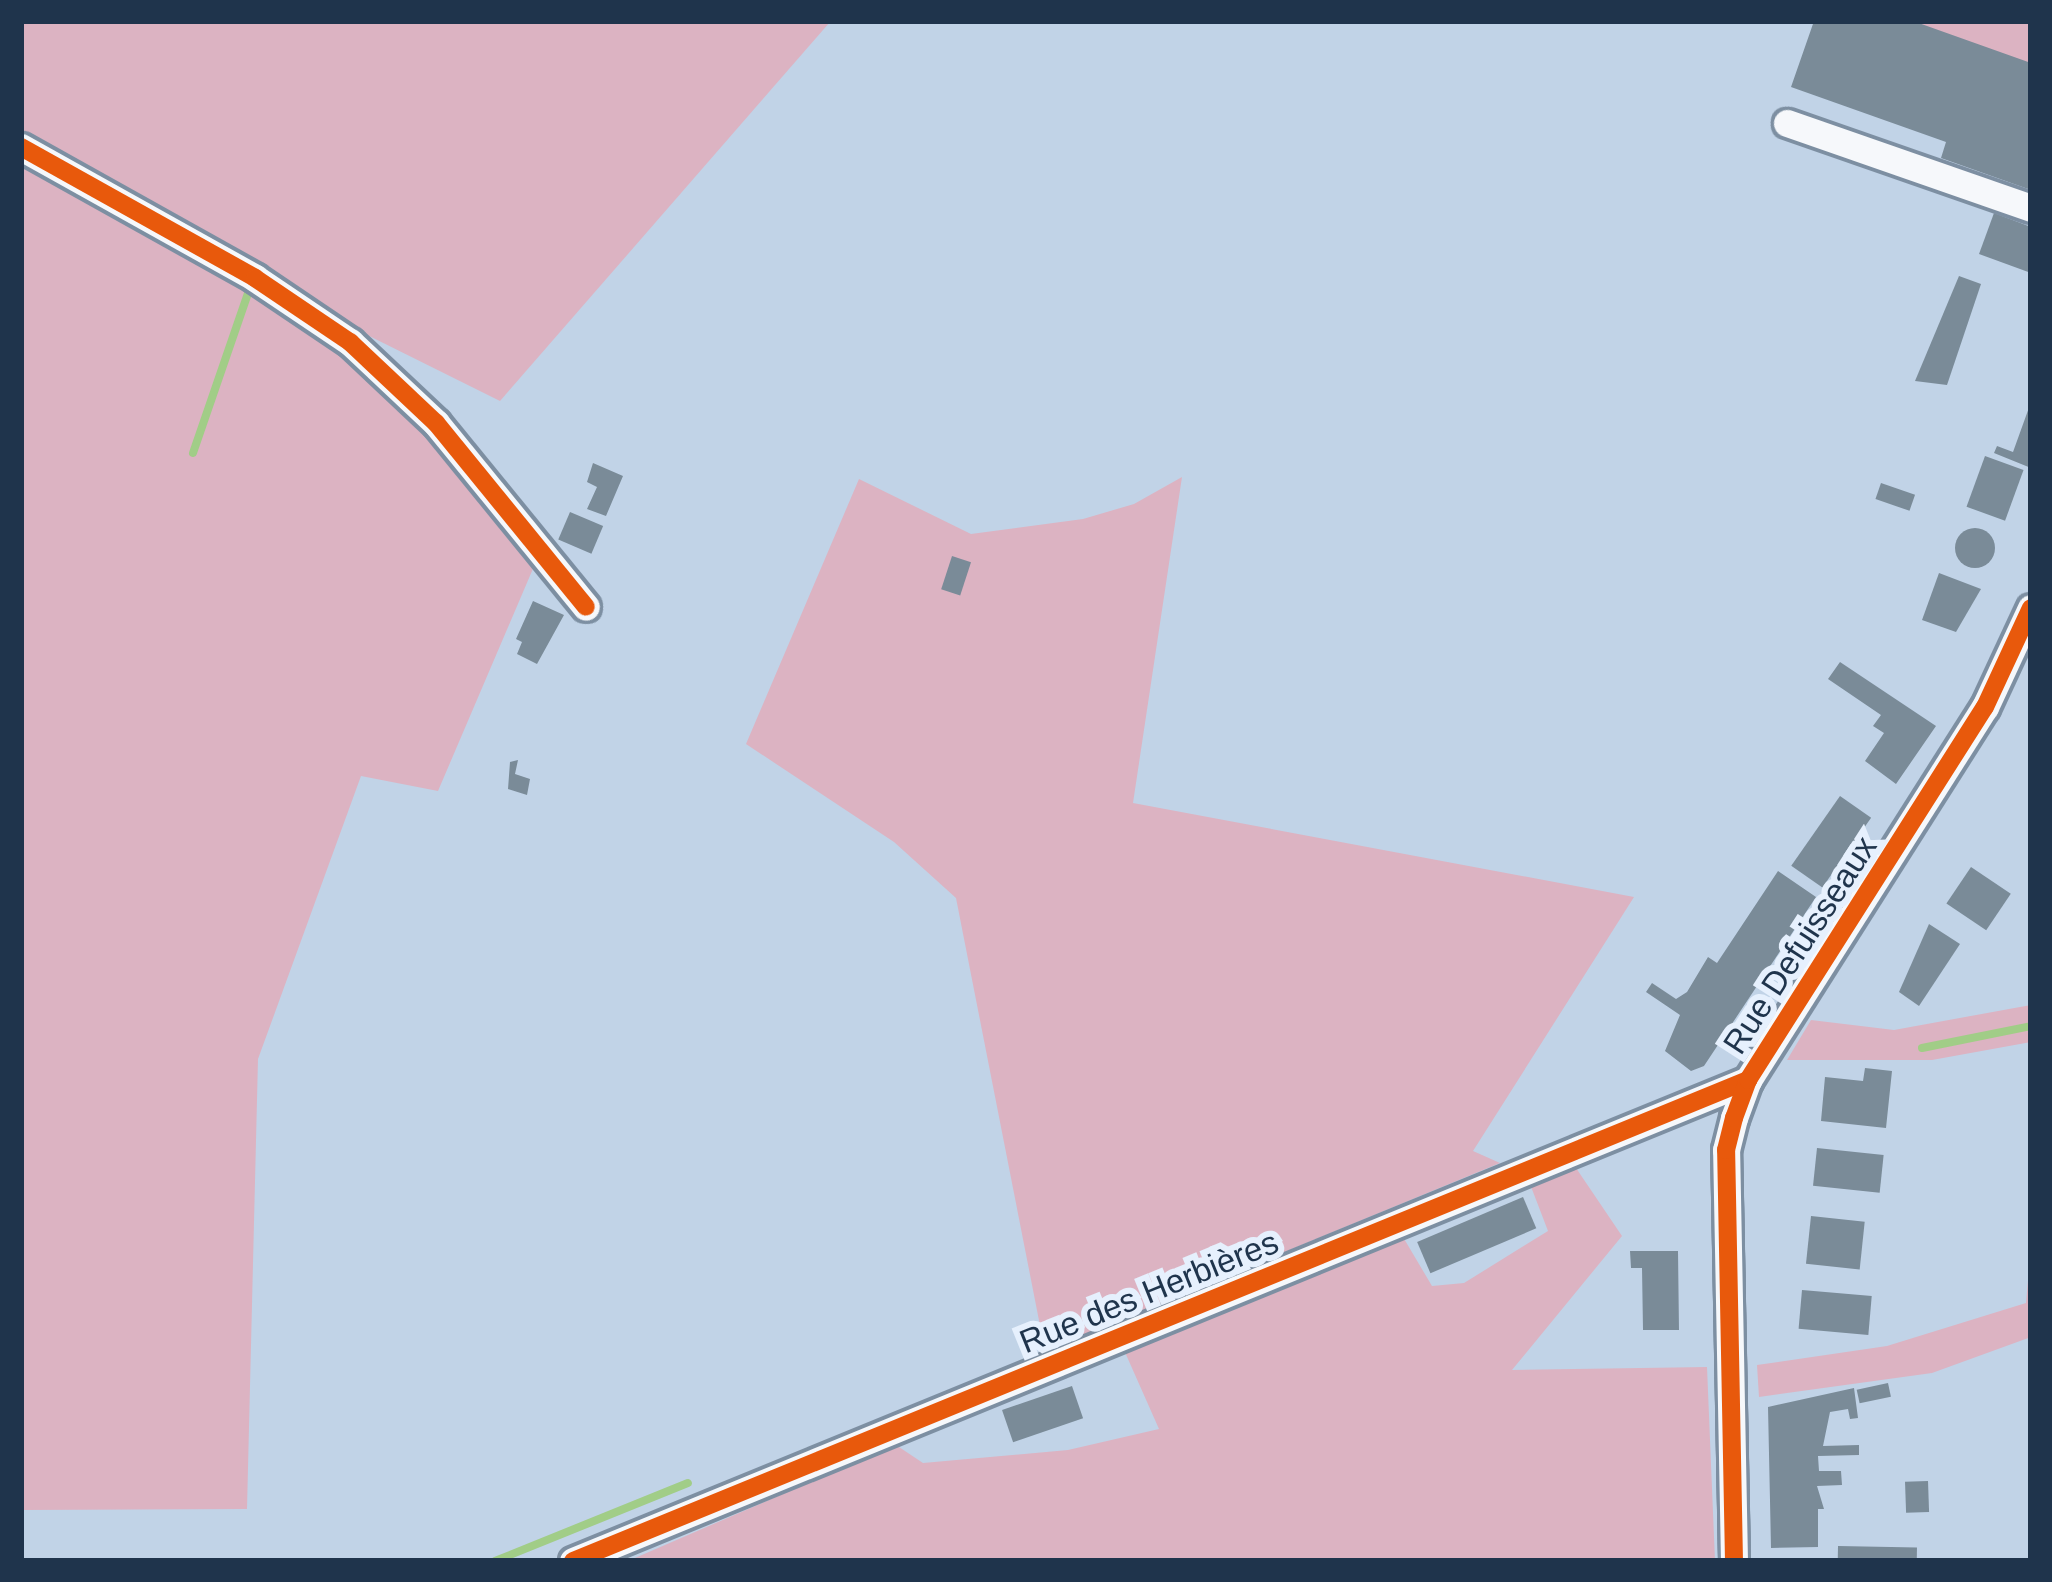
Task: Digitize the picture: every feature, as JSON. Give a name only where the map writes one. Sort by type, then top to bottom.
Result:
[{"type":"street","points":[[1786,123],[2031,208]]},
{"type":"street","points":[[21,147],[255,278],[350,342],[436,423],[586,607]]},
{"type":"street","name":"Rue Defuisseaux","points":[[1734,1561],[1726,1150],[1748,1079],[1913,827],[1985,707],[2031,608]]},
{"type":"street","name":"Rue des Herbières","points":[[574,1561],[1748,1079]]},
{"type":"shaded area","points":[[21,21],[830,22],[500,401],[323,313],[21,140]]},
{"type":"shaded area","points":[[1911,21],[2031,21],[2031,64]]},
{"type":"shaded area","points":[[21,158],[331,340],[404,401],[535,564],[438,791],[361,776],[258,1059],[247,1509],[21,1510]]},
{"type":"shaded area","points":[[1182,477],[1133,803],[1634,897],[1473,1151],[1500,1163],[1045,1351],[956,898],[894,842],[746,744],[859,479],[971,534],[1083,519],[1134,504]]},
{"type":"shaded area","points":[[2031,1005],[2031,1042],[1932,1060],[1787,1060],[1811,1020],[1894,1030]]},
{"type":"shaded area","points":[[1574,1165],[1622,1236],[1512,1370],[1707,1367],[1715,1561],[628,1561],[896,1445],[923,1463],[1068,1450],[1159,1429],[1124,1350],[1403,1237],[1432,1286],[1464,1283],[1548,1231],[1530,1184]]},
{"type":"shaded area","points":[[2031,1247],[2031,1337],[1932,1373],[1759,1397],[1757,1365],[1887,1346],[2026,1303]]},
{"type":"building","points":[[1814,21],[1913,21],[2031,63],[2031,190],[1941,158],[1946,142],[1791,87]]},
{"type":"building","points":[[1994,213],[2031,227],[2031,273],[1979,254]]},
{"type":"building","points":[[1959,276],[1981,284],[1947,385],[1915,381]]},
{"type":"building","points":[[2031,402],[2031,468],[1994,453],[1997,446],[2013,452]]},
{"type":"building","points":[[1985,456],[2024,470],[2005,521],[1967,507]]},
{"type":"building","points":[[593,463],[623,476],[606,516],[587,509],[597,487],[587,482]]},
{"type":"building","points":[[1881,483],[1915,495],[1910,511],[1875,499]]},
{"type":"building","points":[[570,512],[603,526],[591,554],[558,540]]},
{"type":"building","points":[[1975,528],[1989,534],[1995,548],[1989,562],[1975,568],[1961,562],[1955,548],[1961,534]]},
{"type":"building","points":[[952,556],[971,562],[960,595],[941,589]]},
{"type":"building","points":[[1939,573],[1981,589],[1956,632],[1922,620]]},
{"type":"building","points":[[533,601],[564,615],[537,664],[517,654],[522,642],[516,639]]},
{"type":"building","points":[[1840,662],[1936,726],[1896,784],[1865,761],[1884,733],[1873,726],[1881,715],[1828,679]]},
{"type":"building","points":[[518,760],[515,774],[530,779],[527,795],[508,789],[510,762]]},
{"type":"building","points":[[1840,796],[1871,818],[1822,887],[1791,866]]},
{"type":"building","points":[[1971,867],[2011,894],[1986,930],[1946,903]]},
{"type":"building","points":[[1778,871],[1816,897],[1704,1066],[1691,1071],[1665,1051],[1680,1015],[1646,992],[1652,983],[1676,999],[1687,992],[1708,957],[1717,963]]},
{"type":"building","points":[[1929,924],[1960,944],[1919,1006],[1899,992]]},
{"type":"building","points":[[1865,1068],[1892,1071],[1886,1128],[1821,1121],[1825,1077],[1863,1081]]},
{"type":"building","points":[[1817,1148],[1884,1155],[1880,1193],[1813,1186]]},
{"type":"building","points":[[1523,1197],[1536,1228],[1430,1273],[1417,1242]]},
{"type":"building","points":[[1811,1216],[1865,1222],[1860,1269],[1806,1264]]},
{"type":"building","points":[[1630,1251],[1678,1251],[1679,1330],[1643,1330],[1642,1268],[1631,1268]]},
{"type":"building","points":[[1802,1290],[1872,1296],[1868,1335],[1799,1329]]},
{"type":"building","points":[[1888,1383],[1891,1397],[1860,1403],[1857,1390]]},
{"type":"building","points":[[1072,1386],[1083,1418],[1013,1442],[1002,1410]]},
{"type":"building","points":[[1854,1388],[1858,1418],[1850,1419],[1848,1409],[1830,1412],[1823,1446],[1859,1445],[1859,1455],[1818,1456],[1819,1471],[1841,1471],[1842,1485],[1817,1486],[1824,1509],[1818,1509],[1818,1547],[1771,1548],[1768,1407]]},
{"type":"building","points":[[1928,1481],[1929,1512],[1906,1513],[1905,1482]]},
{"type":"building","points":[[1838,1546],[1917,1547],[1917,1561],[1838,1561]]},
{"type":"waterway","points":[[193,453],[250,287]]},
{"type":"waterway","points":[[1922,1048],[2031,1026]]},
{"type":"waterway","points":[[495,1561],[688,1483]]},
{"type":"cycle path","points":[[21,147],[255,278],[350,342],[436,423],[586,607]]},
{"type":"cycle path","points":[[1734,1561],[1726,1150],[1734,1118],[1748,1080],[1985,707],[2031,608]]},
{"type":"cycle path","points":[[573,1561],[1748,1080]]}]
